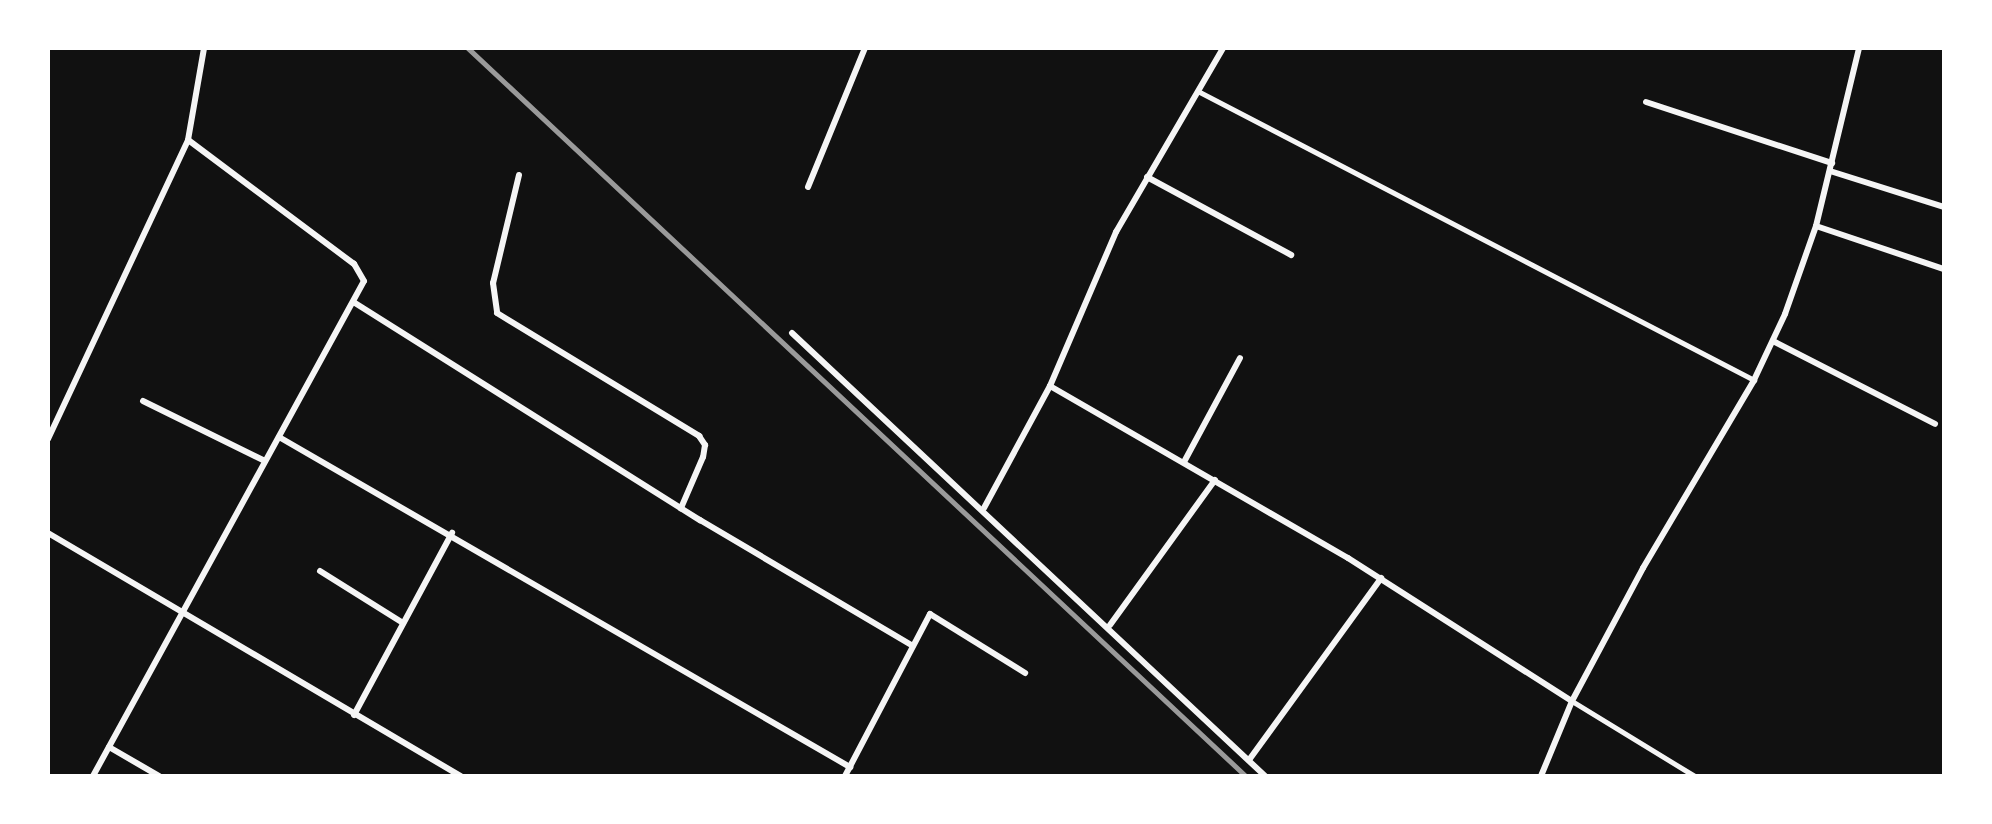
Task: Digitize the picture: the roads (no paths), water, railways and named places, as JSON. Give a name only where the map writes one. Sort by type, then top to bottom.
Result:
[{"type":"street","points":[[48,439],[188,140],[204,48]]},
{"type":"street","points":[[808,187],[865,48]]},
{"type":"street","points":[[984,508],[1050,386],[1116,232],[1223,48]]},
{"type":"street","points":[[1541,776],[1572,701],[1642,568],[1754,380],[1773,341],[1816,226],[1859,48]]},
{"type":"street","points":[[1646,102],[1832,163]]},
{"type":"street","points":[[93,776],[265,461],[355,303],[364,281],[360,269],[188,140]]},
{"type":"street","points":[[1830,171],[1944,207]]},
{"type":"street","points":[[519,175],[493,283],[497,313],[699,436],[705,445],[703,457],[681,508]]},
{"type":"street","points":[[1147,177],[1291,255]]},
{"type":"street","points":[[1816,226],[1944,269]]},
{"type":"street","points":[[355,303],[681,508],[913,646]]},
{"type":"street","points":[[792,333],[1110,625],[1265,776]]},
{"type":"street","points":[[1773,341],[1935,424]]},
{"type":"street","points":[[1184,462],[1240,358]]},
{"type":"street","points":[[1050,386],[1381,578],[1572,701]]},
{"type":"street","points":[[143,401],[265,461]]},
{"type":"street","points":[[279,437],[452,533],[850,767]]},
{"type":"street","points":[[1110,625],[1215,480]]},
{"type":"street","points":[[48,533],[182,616],[461,776]]},
{"type":"street","points":[[354,715],[452,533]]},
{"type":"street","points":[[320,571],[403,623]]},
{"type":"street","points":[[1249,760],[1381,578]]},
{"type":"street","points":[[845,776],[930,614],[1025,674]]},
{"type":"street","points":[[109,747],[159,776]]},
{"type":"lane","points":[[1197,90],[1754,380]]},
{"type":"lane","points":[[1572,701],[1695,776]]},
{"type":"railway","points":[[468,48],[1246,776]]}]
